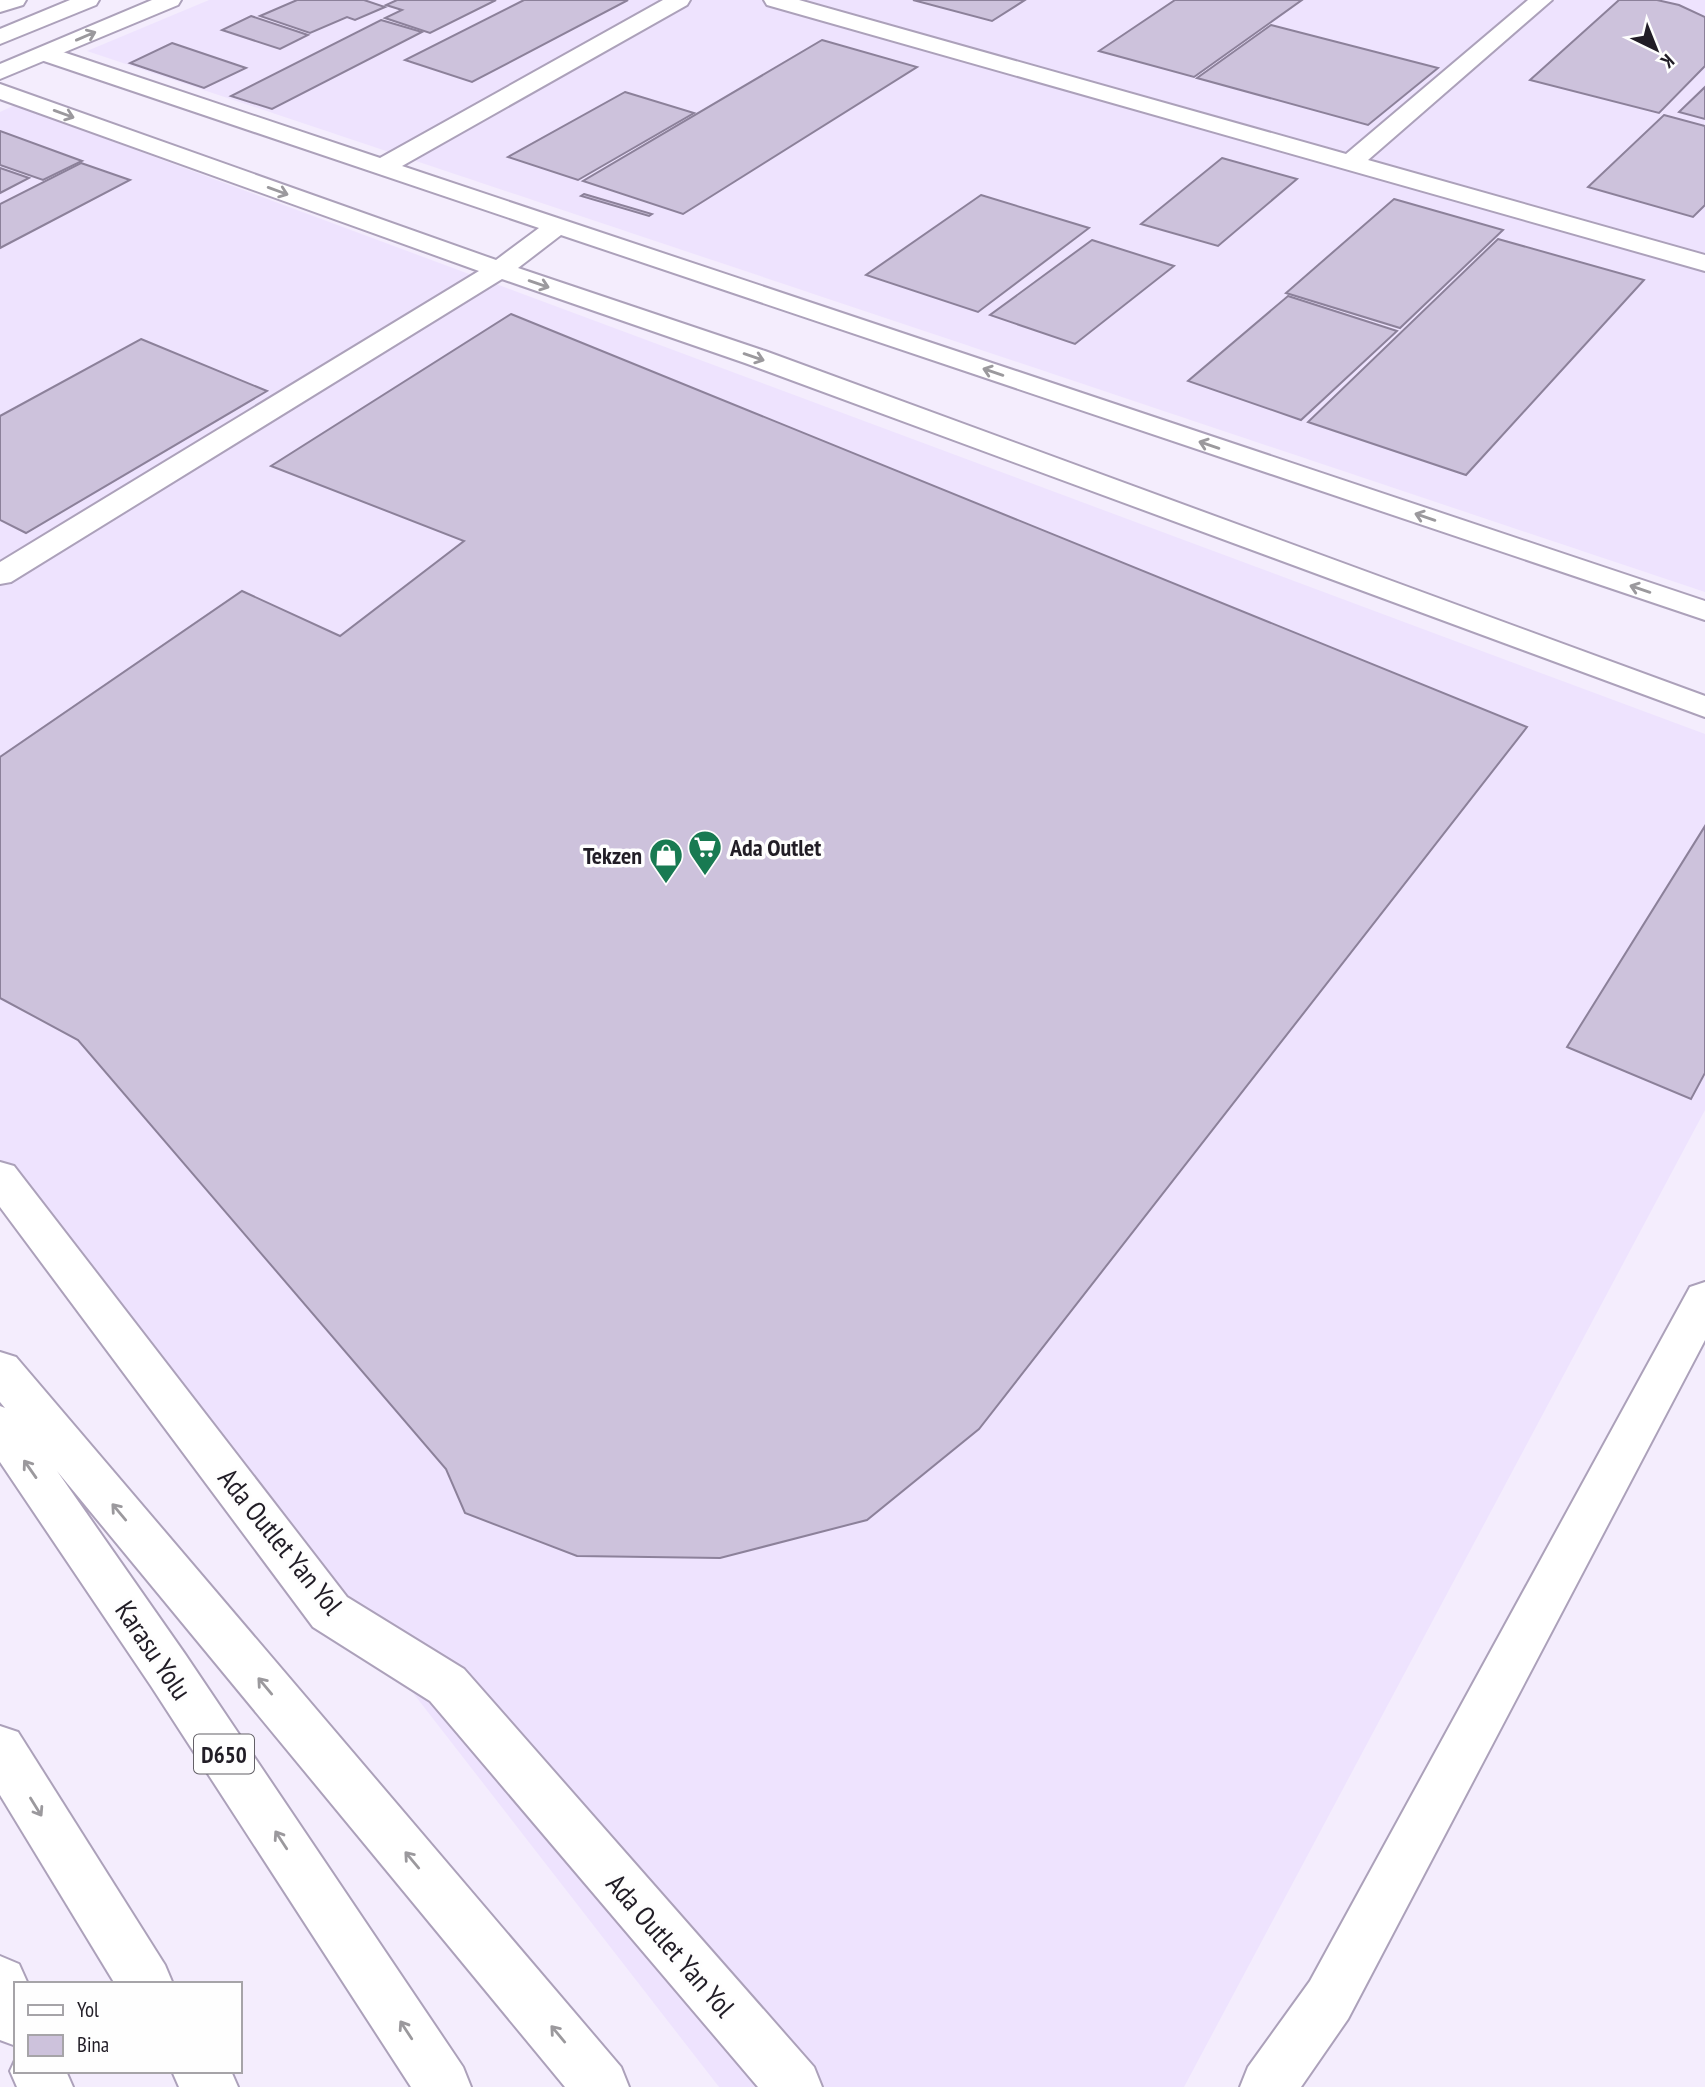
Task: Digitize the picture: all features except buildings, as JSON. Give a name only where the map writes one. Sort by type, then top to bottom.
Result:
[{"type":"main road","points":[[0,6],[15,0]]},
{"type":"main road","points":[[0,37],[89,0]]},
{"type":"main road","points":[[0,49],[112,0]]},
{"type":"main road","points":[[0,72],[170,0]]},
{"type":"main road","points":[[382,167],[679,0]]},
{"type":"main road","points":[[775,0],[1705,263]]},
{"type":"main road","points":[[1350,163],[1541,0]]},
{"type":"main road","points":[[46,54],[1705,611]]},
{"type":"main road","points":[[0,91],[499,270],[755,357],[1705,707]]},
{"type":"main road","points":[[0,575],[499,270],[558,226]]},
{"type":"main road","name":"Ada Outlet Yan Yol","points":[[0,1177],[330,1612],[447,1685],[794,2087]]},
{"type":"main road","points":[[1268,2087],[1329,2000],[1705,1299]]},
{"type":"main road","points":[[0,1370],[601,2087]]},
{"type":"main road","name":"Karasu Yolu","points":[[0,1425],[168,1670],[443,2087]]},
{"type":"main road","points":[[0,1749],[145,1982]]},
{"type":"main road","points":[[0,1983],[14,2014]]},
{"type":"shaded area","points":[[209,0],[1705,0],[1705,592],[87,51]]},
{"type":"shaded area","points":[[15,105],[1705,734],[1705,1110],[1184,2087],[719,2087],[0,1161],[0,112]]},
{"type":"place","name":"Ada Outlet","points":[[705,877]]},
{"type":"place","name":"Tekzen","points":[[666,885]]}]
